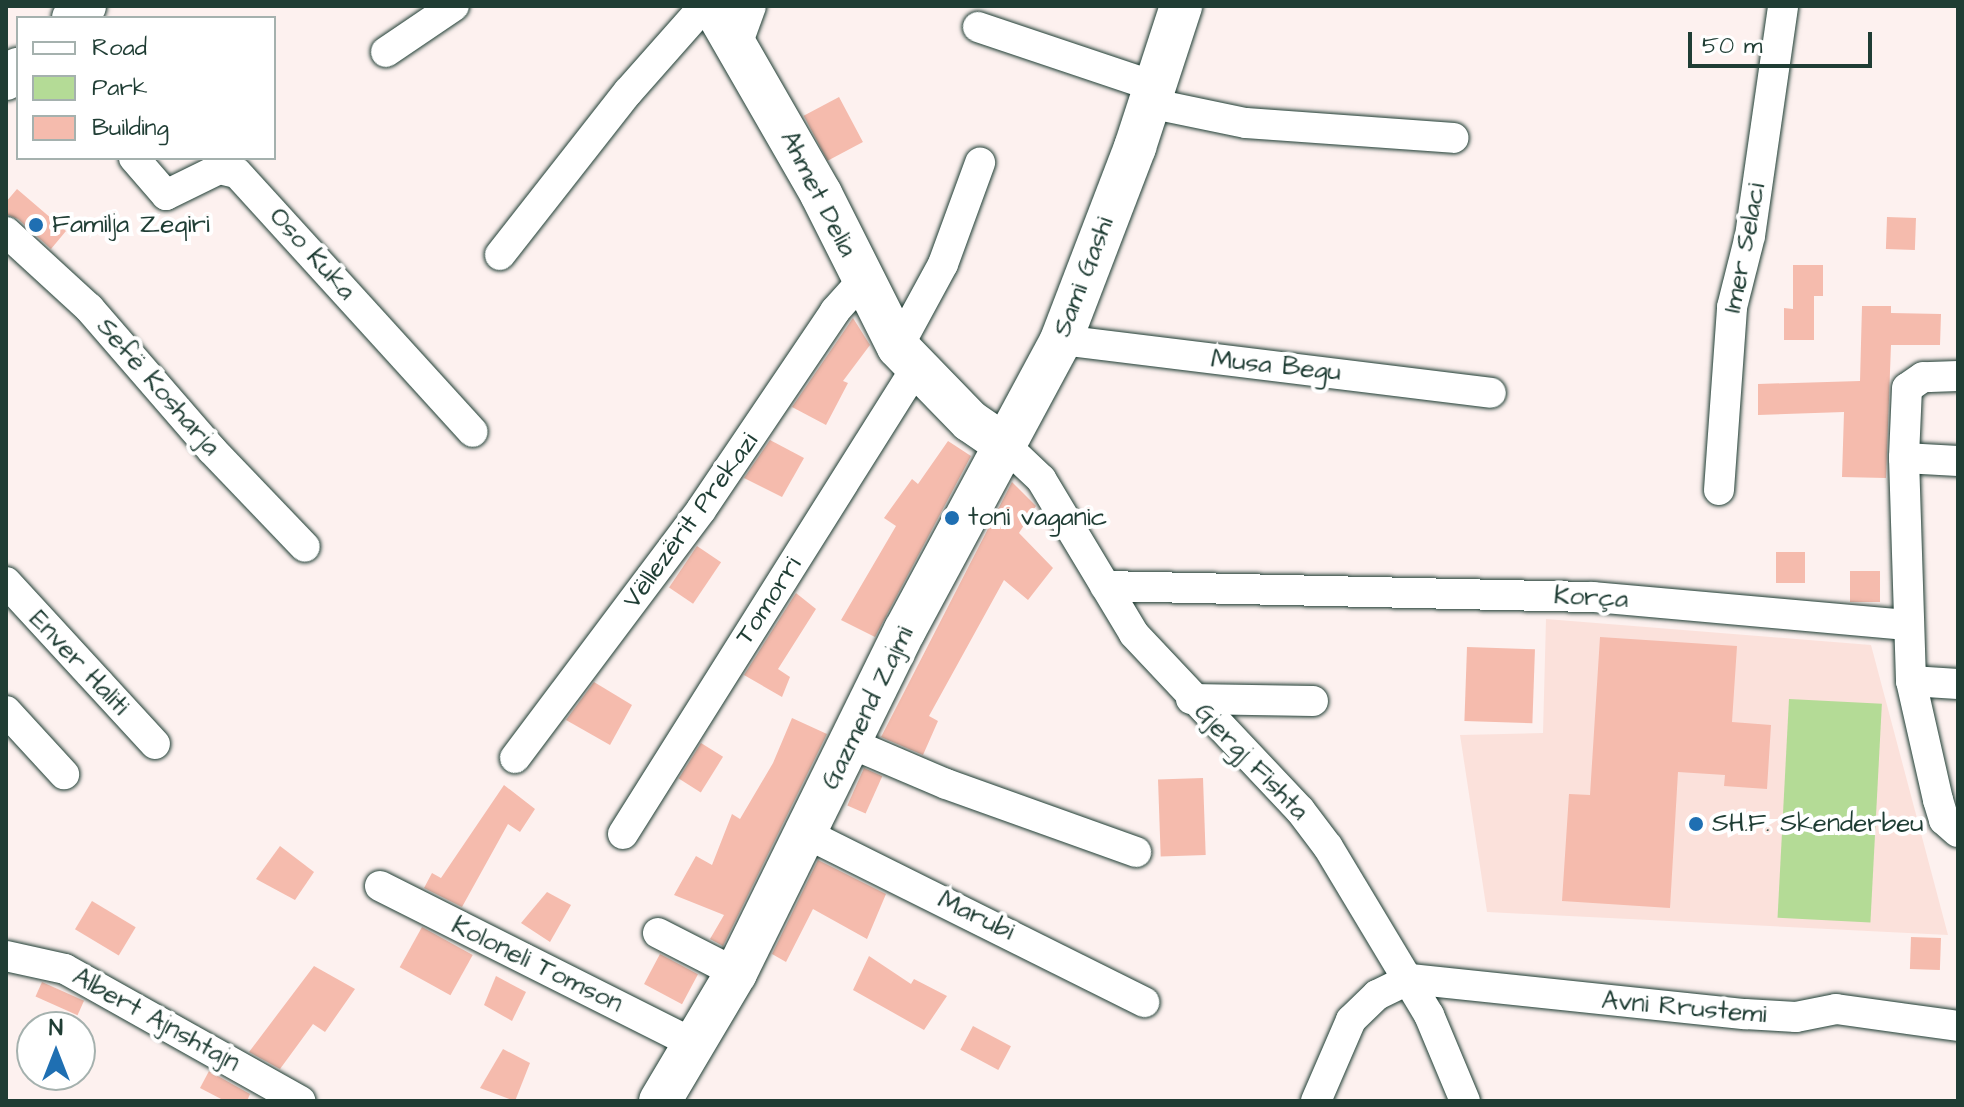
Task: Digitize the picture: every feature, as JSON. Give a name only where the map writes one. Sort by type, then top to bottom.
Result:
[{"type":"street","points":[[386,52],[454,6]]},
{"type":"street","points":[[500,255],[628,92],[704,6]]},
{"type":"street","name":"Ahmet Delia","points":[[713,6],[745,24],[862,281],[907,358],[970,421],[1005,445]]},
{"type":"street","name":"Sami Gashi","points":[[1005,445],[1061,340],[1181,6]]},
{"type":"street","name":"Imer Selaci","points":[[1719,490],[1732,307],[1750,236],[1783,6]]},
{"type":"street","points":[[978,27],[1151,95],[1246,123],[1453,138]]},
{"type":"street","name":"Oso Kuka","points":[[136,160],[166,195],[219,169],[237,173],[473,432]]},
{"type":"street","points":[[907,358],[980,163]]},
{"type":"street","name":"Sefë Kosharja","points":[[6,232],[89,308],[212,450],[305,547]]},
{"type":"street","name":"Vëllezërit Prekazi","points":[[515,758],[709,499],[835,311],[862,281]]},
{"type":"street","name":"Musa Begu","points":[[1061,340],[1491,393]]},
{"type":"street","name":"Tomorri","points":[[623,834],[907,358]]},
{"type":"street","points":[[1958,376],[1923,377],[1907,388],[1904,458],[1911,681],[1944,820],[1958,832]]},
{"type":"street","name":"Gjergj Fishta","points":[[1005,445],[1041,479],[1134,634],[1191,699],[1300,810],[1410,979],[1465,1101]]},
{"type":"street","name":"Gazmend Zajmi","points":[[660,1101],[736,973],[850,743],[1005,445]]},
{"type":"street","points":[[1904,458],[1958,461]]},
{"type":"street","name":"Enver Haliti","points":[[6,582],[155,744]]},
{"type":"street","name":"Korça","points":[[1105,586],[1593,597],[1909,625]]},
{"type":"street","points":[[1911,681],[1958,684]]},
{"type":"street","points":[[1191,699],[1313,701]]},
{"type":"street","points":[[6,711],[64,774]]},
{"type":"street","points":[[850,743],[1136,852]]},
{"type":"street","name":"Marubi","points":[[807,834],[1144,1002]]},
{"type":"street","name":"Koloneli Tomson","points":[[380,886],[694,1044]]},
{"type":"street","points":[[658,933],[736,973]]},
{"type":"street","name":"Albert Ajnshtajn","points":[[6,956],[65,969],[300,1101]]},
{"type":"street","points":[[1316,1101],[1357,1013],[1377,995],[1410,979]]},
{"type":"street","name":"Avni Rrustemi","points":[[1410,979],[1745,1014],[1796,1017],[1836,1009],[1958,1026]]},
{"type":"shaded area","name":"SH.F. Skenderbeu","points":[[1546,619],[1871,645],[1948,935],[1487,912],[1460,735],[1543,733]]},
{"type":"green space","points":[[1789,699],[1882,704],[1870,923],[1778,918]]},
{"type":"building","points":[[839,97],[863,142],[828,161],[804,116]]},
{"type":"building","name":"Familja Zeqiri","points":[[17,189],[66,231],[51,249],[18,219],[6,214],[6,202]]},
{"type":"building","points":[[1887,217],[1916,218],[1915,250],[1886,249]]},
{"type":"building","points":[[1793,265],[1823,265],[1823,296],[1814,296],[1814,340],[1784,340],[1784,308],[1793,309]]},
{"type":"building","points":[[1862,306],[1891,306],[1891,313],[1941,314],[1940,345],[1891,345],[1886,478],[1842,477],[1844,412],[1758,415],[1758,384],[1860,381]]},
{"type":"building","points":[[853,318],[870,345],[843,381],[848,383],[826,425],[792,407]]},
{"type":"building","points":[[770,440],[804,458],[782,497],[744,478]]},
{"type":"building","points":[[948,441],[971,456],[875,637],[841,620],[896,526],[884,518],[912,479],[918,484]]},
{"type":"building","points":[[1012,482],[1036,506],[1019,533],[1053,568],[1028,600],[1004,580],[929,716],[938,721],[923,755],[881,737]]},
{"type":"building","points":[[697,546],[721,562],[693,604],[669,587]]},
{"type":"building","points":[[1776,552],[1805,552],[1805,583],[1776,583]]},
{"type":"building","points":[[1850,571],[1880,571],[1880,602],[1850,602]]},
{"type":"building","points":[[796,593],[816,609],[778,669],[790,677],[782,697],[744,675]]},
{"type":"building","name":"SH.F. Skenderbeu","points":[[1600,637],[1737,646],[1732,722],[1771,725],[1767,789],[1724,786],[1725,775],[1678,772],[1670,908],[1562,901],[1569,794],[1590,795]]},
{"type":"building","points":[[1467,647],[1535,649],[1532,723],[1464,721]]},
{"type":"building","points":[[594,682],[632,705],[610,745],[566,720]]},
{"type":"building","points":[[792,718],[827,734],[723,946],[710,939],[724,915],[674,895],[696,856],[712,865],[732,814],[740,819],[773,763]]},
{"type":"building","points":[[701,743],[723,757],[701,792],[679,779]]},
{"type":"building","points":[[864,768],[882,776],[866,814],[847,805]]},
{"type":"building","points":[[1203,778],[1206,855],[1161,857],[1158,780]]},
{"type":"building","points":[[504,785],[535,809],[520,832],[508,824],[462,907],[424,888],[432,873],[441,878]]},
{"type":"building","points":[[280,846],[314,872],[295,900],[256,879]]},
{"type":"building","points":[[818,860],[886,894],[867,939],[813,909],[786,962],[772,954]]},
{"type":"building","points":[[547,892],[571,905],[550,942],[521,923]]},
{"type":"building","points":[[92,901],[136,927],[119,956],[75,929]]},
{"type":"building","points":[[422,927],[473,955],[450,995],[400,967]]},
{"type":"building","points":[[1911,937],[1941,938],[1940,970],[1910,969]]},
{"type":"building","points":[[660,954],[698,974],[682,1004],[644,984]]},
{"type":"building","points":[[869,956],[911,984],[914,979],[947,996],[924,1030],[853,990]]},
{"type":"building","points":[[314,966],[355,989],[325,1032],[313,1024],[280,1069],[249,1052]]},
{"type":"building","points":[[496,976],[526,992],[512,1021],[484,1005]]},
{"type":"building","points":[[42,982],[84,1001],[79,1011],[68,1011],[35,997]]},
{"type":"building","points":[[973,1026],[1011,1046],[998,1070],[960,1050]]},
{"type":"building","points":[[503,1049],[530,1063],[515,1101],[480,1088]]},
{"type":"building","points":[[209,1071],[250,1094],[247,1101],[225,1101],[200,1088]]},
{"type":"place","name":"Familja Zeqiri","points":[[36,225]]},
{"type":"place","name":"toni vaganic","points":[[952,518]]},
{"type":"place","name":"SH.F. Skenderbeu","points":[[1696,824]]}]
